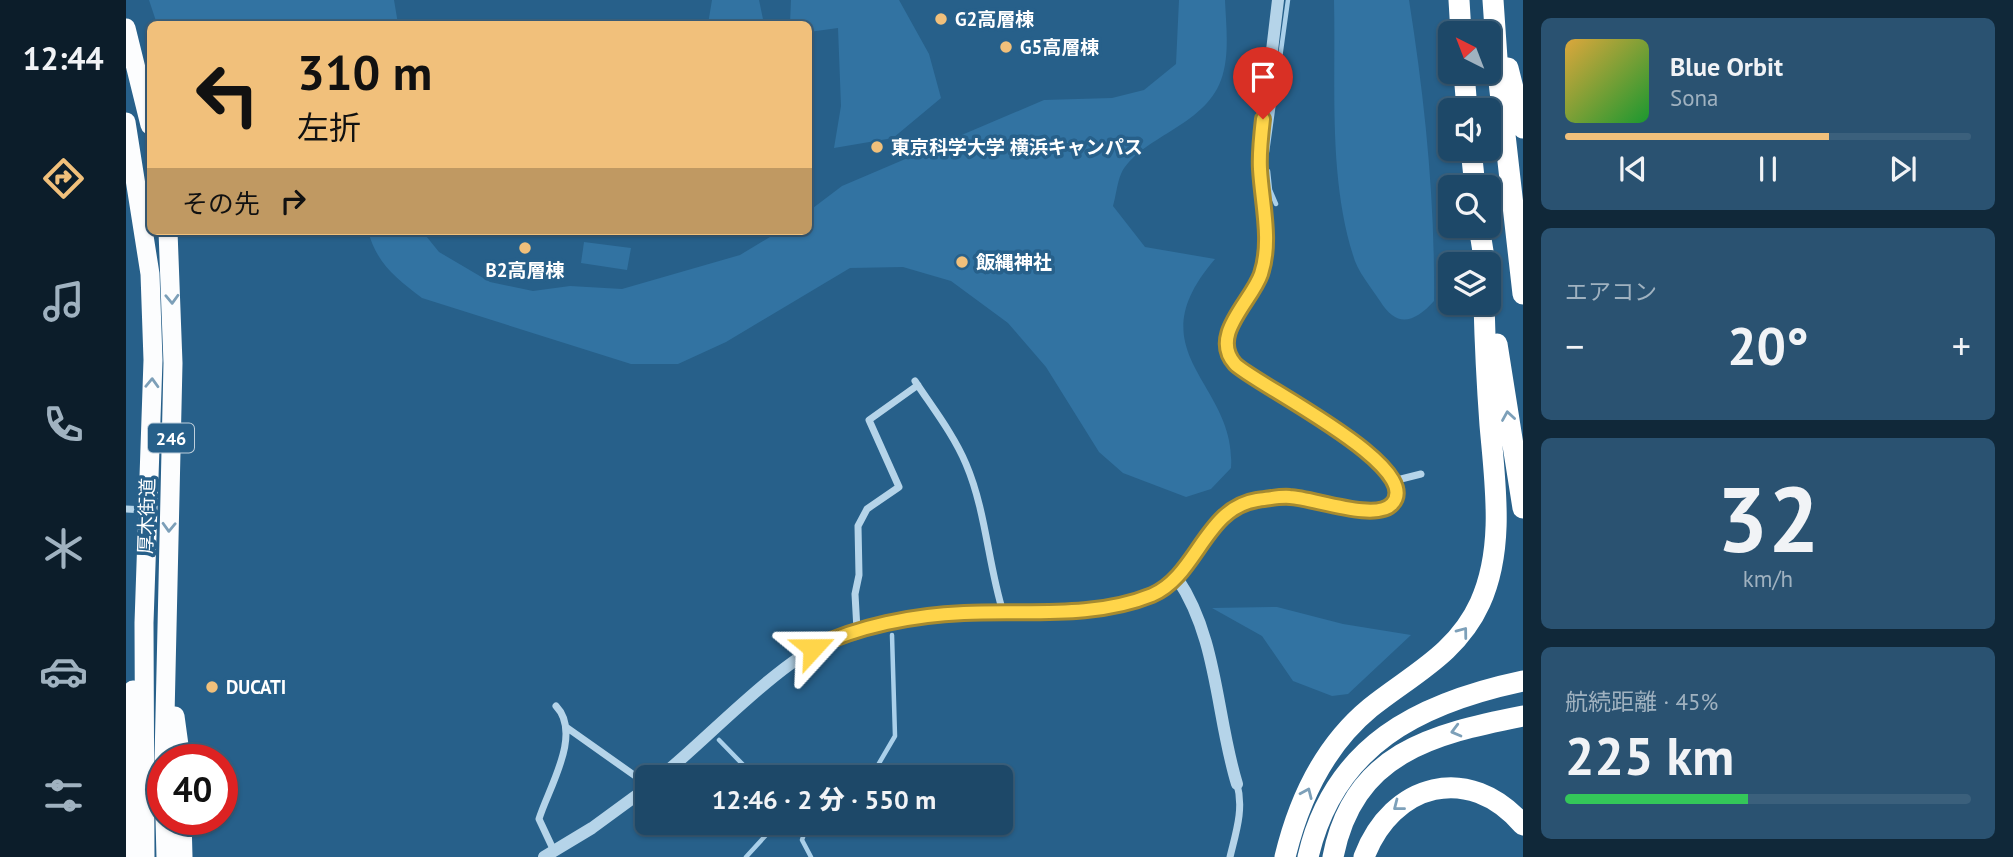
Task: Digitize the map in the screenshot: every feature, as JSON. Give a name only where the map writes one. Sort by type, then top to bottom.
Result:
[{"type":"highway","points":[[1459,0],[1460,21]]},
{"type":"highway","points":[[1494,8],[1523,128]]},
{"type":"highway","points":[[1494,8],[1523,295]]},
{"type":"highway","points":[[126,28],[147,113]]},
{"type":"highway","name":"厚木街道","points":[[126,122],[150,274],[153,360],[145,623],[145,857]]},
{"type":"highway","name":"厚木街道","points":[[164,744],[173,363],[168,235]]},
{"type":"highway","points":[[1285,857],[1306,793],[1334,745],[1373,706],[1415,677],[1453,645],[1470,622],[1489,580],[1495,536],[1495,486],[1485,315]]},
{"type":"highway","points":[[1493,315],[1523,508]]},
{"type":"highway","points":[[128,857],[127,761],[133,688],[145,623]]},
{"type":"highway","points":[[166,645],[179,744]]},
{"type":"highway","points":[[1308,857],[1317,825],[1337,784],[1374,744],[1414,715],[1437,705],[1523,681]]},
{"type":"highway","points":[[1374,744],[1417,720],[1523,693]]},
{"type":"highway","points":[[1333,857],[1345,815],[1371,776],[1388,762],[1425,741],[1447,733],[1523,716]]},
{"type":"highway","points":[[1364,857],[1372,836],[1387,815],[1407,799],[1426,791],[1459,788],[1479,792],[1496,800],[1523,825]]},
{"type":"highway","points":[[165,835],[166,857]]},
{"type":"highway","points":[[182,835],[183,857]]},
{"type":"street","points":[[674,765],[813,648],[857,630],[945,614],[1081,610],[1129,601],[1151,595],[1177,578],[1216,526],[1235,507],[1289,497],[1381,511],[1395,501],[1397,492],[1393,481],[1345,435],[1308,408],[1237,366],[1227,346],[1233,322],[1255,289],[1266,256],[1261,143],[1278,0]]},
{"type":"street","points":[[857,630],[855,594],[859,575],[858,526],[867,509],[899,487],[869,420],[916,383],[966,463],[981,509],[990,571],[1003,613]]},
{"type":"street","points":[[1393,481],[1421,474]]},
{"type":"street","points":[[126,509],[149,510]]},
{"type":"street","points":[[1177,578],[1199,618],[1227,751],[1241,798],[1240,815],[1230,857]]},
{"type":"street","points":[[556,706],[566,727],[635,777]]},
{"type":"street","points":[[566,727],[561,756],[539,819],[549,854],[635,795]]},
{"type":"shaded area","points":[[149,0],[394,0],[398,21],[156,21]]},
{"type":"shaded area","points":[[712,0],[759,0],[763,21],[708,21]]},
{"type":"shaded area","points":[[791,0],[899,0],[929,54],[941,98],[893,138],[834,148],[841,106],[838,28],[812,32],[812,21],[790,21]]},
{"type":"shaded area","points":[[1179,0],[1225,0],[1227,30],[1224,70],[1213,96],[1187,121],[1142,150],[1130,161],[1121,174],[1113,206],[1145,247],[1215,259],[1192,292],[1184,320],[1186,344],[1194,367],[1220,412],[1229,438],[1231,468],[1211,489],[1186,497],[1123,473],[1099,452],[1046,367],[1008,323],[951,281],[903,267],[850,268],[726,342],[678,364],[631,364],[422,298],[396,277],[382,261],[369,235],[425,235],[439,252],[490,282],[533,291],[570,286],[622,289],[740,255],[773,235],[812,235],[812,209],[842,186],[1044,100],[1112,98],[1144,90],[1176,64]]},
{"type":"shaded area","points":[[1334,0],[1409,0],[1428,150],[1434,301],[1413,318],[1400,319],[1386,310],[1355,261],[1345,224],[1335,129]]},
{"type":"shaded area","points":[[584,242],[631,248],[627,270],[581,263]]},
{"type":"shaded area","points":[[1277,607],[1343,624],[1411,635],[1348,694],[1332,696],[1293,681],[1262,636],[1212,608]]},
{"type":"waterway","points":[[1267,152],[1288,0]]},
{"type":"waterway","points":[[1268,171],[1270,190],[1276,204]]},
{"type":"waterway","points":[[878,765],[895,736],[892,635]]},
{"type":"waterway","points":[[719,740],[743,765]]},
{"type":"waterway","points":[[746,857],[766,835]]},
{"type":"waterway","points":[[804,835],[802,840],[811,857]]},
{"type":"place","name":"G2高層棟","points":[[941,19]]},
{"type":"place","name":"G5高層棟","points":[[1006,47]]},
{"type":"place","name":"東京科学大学 横浜キャンパス","points":[[877,147]]},
{"type":"place","name":"B2高層棟","points":[[525,248]]},
{"type":"place","name":"飯縄神社","points":[[962,262]]},
{"type":"place","name":"DUCATI","points":[[212,687]]},
{"type":"route","points":[[813,648],[839,635],[857,630],[945,614],[1081,610],[1151,595],[1177,578],[1229,512],[1252,501],[1289,497],[1368,511],[1381,511],[1395,501],[1395,486],[1363,450],[1308,408],[1237,366],[1229,355],[1229,332],[1255,289],[1266,256],[1260,167],[1263,119]]}]
